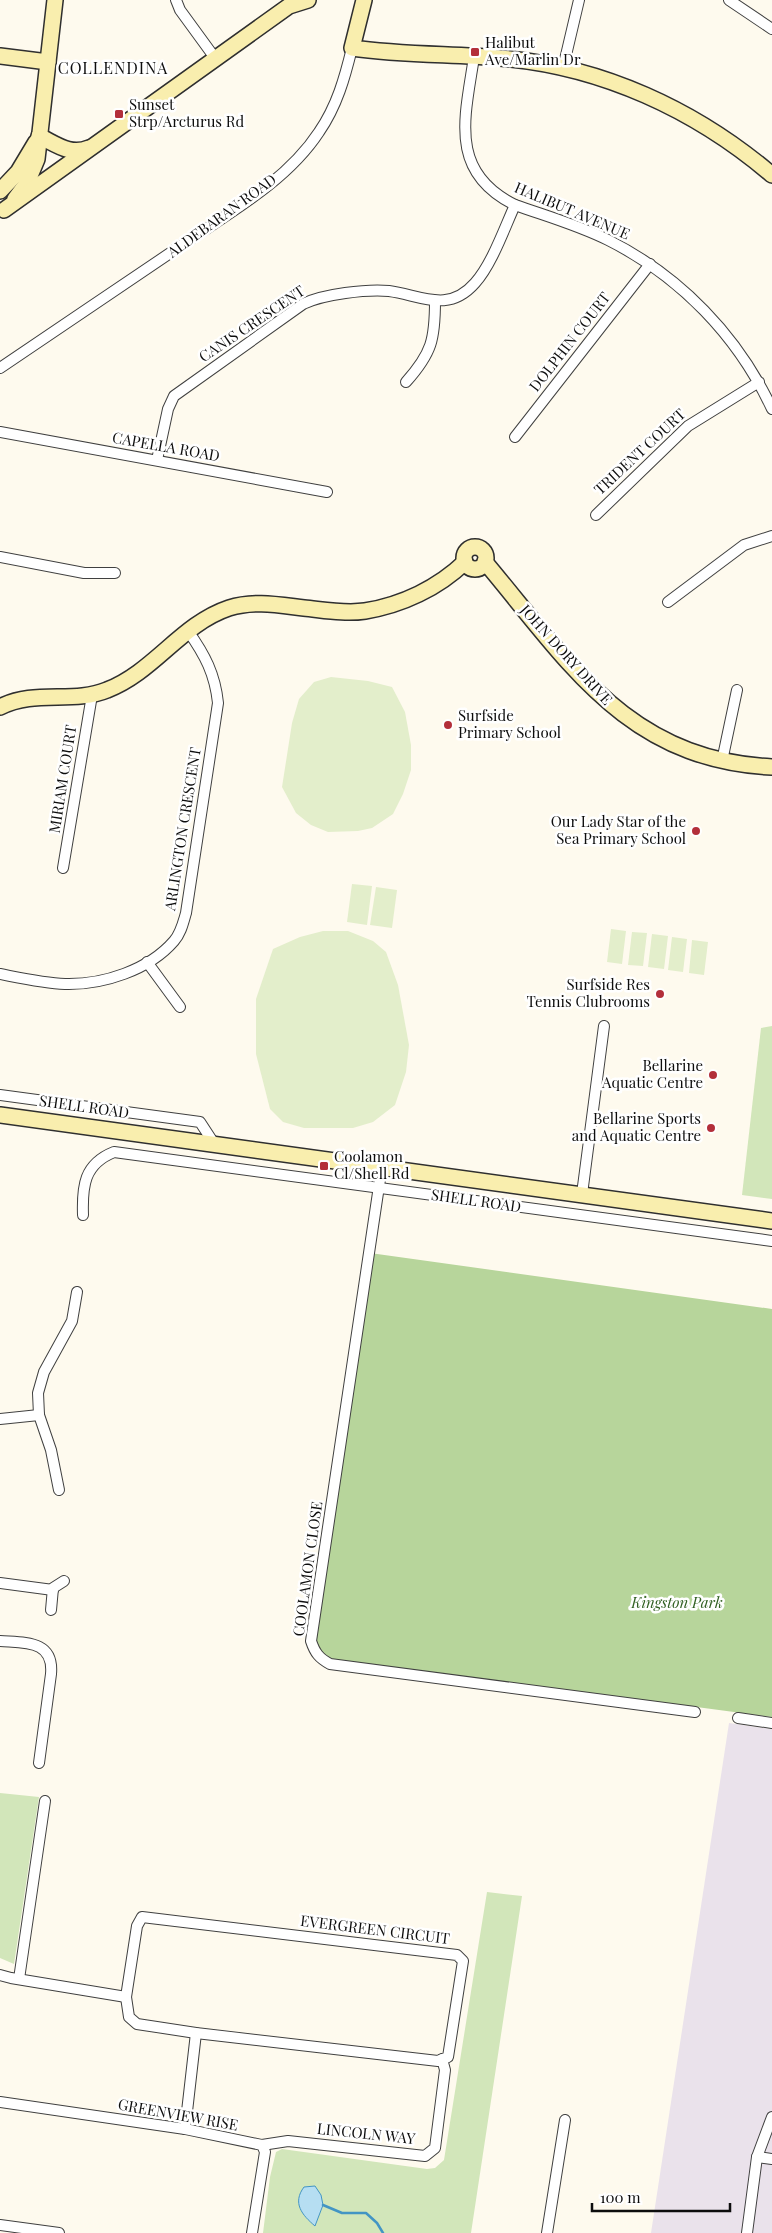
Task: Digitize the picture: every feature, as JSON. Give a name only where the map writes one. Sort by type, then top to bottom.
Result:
[{"type":"street","points":[[2,211],[21,192],[34,169],[38,156],[55,0]]},
{"type":"street","points":[[176,0],[180,10],[215,58]]},
{"type":"street","points":[[2,211],[289,6],[308,0]]},
{"type":"street","name":"ALDEBARAN ROAD","points":[[0,368],[241,205],[305,151],[329,116],[343,82],[364,0]]},
{"type":"street","points":[[563,68],[579,0]]},
{"type":"street","points":[[729,0],[772,29]]},
{"type":"street","points":[[352,48],[379,52],[502,58],[563,68],[621,85],[687,114],[746,153],[772,176]]},
{"type":"street","points":[[0,56],[48,62]]},
{"type":"street","name":"HALIBUT AVENUE","points":[[474,57],[464,124],[467,153],[483,182],[498,195],[515,205],[606,239],[650,264],[713,318],[744,358],[759,382],[772,409]]},
{"type":"street","points":[[39,136],[66,150],[80,150],[92,146]]},
{"type":"street","points":[[0,191],[18,172],[39,136]]},
{"type":"street","name":"CANIS CRESCENT","points":[[157,460],[168,409],[174,396],[303,304],[319,297],[381,291],[435,301],[453,298],[475,284],[484,271],[515,205]]},
{"type":"street","name":"DOLPHIN COURT","points":[[515,437],[650,264]]},
{"type":"street","points":[[406,382],[417,369],[430,346],[435,332],[435,301]]},
{"type":"street","name":"TRIDENT COURT","points":[[596,515],[688,426],[759,382]]},
{"type":"street","name":"CAPELLA ROAD","points":[[0,432],[327,492]]},
{"type":"street","points":[[668,602],[744,545],[772,536]]},
{"type":"street","points":[[0,557],[84,573],[116,573]]},
{"type":"street","name":"JOHN DORY DRIVE","points":[[188,631],[215,614],[243,605],[272,604],[343,612],[364,611],[391,605],[441,584],[465,562],[473,568],[480,567],[484,562],[570,664],[606,702],[627,718],[670,743],[700,755],[722,761],[772,767]]},
{"type":"street","points":[[0,707],[18,700],[92,695],[108,690],[129,679],[188,631]]},
{"type":"street","name":"ARLINGTON CRESCENT","points":[[0,974],[65,984],[106,979],[147,962],[170,944],[182,928],[218,703],[212,671],[205,656],[188,631]]},
{"type":"street","points":[[722,761],[737,690]]},
{"type":"street","name":"MIRIAM COURT","points":[[64,868],[92,695]]},
{"type":"street","points":[[147,962],[180,1007]]},
{"type":"street","points":[[582,1194],[604,1026]]},
{"type":"street","name":"SHELL ROAD","points":[[0,1095],[200,1122],[208,1144]]},
{"type":"street","name":"SHELL ROAD","points":[[0,1116],[382,1166],[772,1221]]},
{"type":"street","points":[[198,1161],[208,1144]]},
{"type":"street","name":"SHELL ROAD","points":[[83,1215],[82,1192],[87,1176],[103,1156],[114,1152],[198,1161],[380,1188],[772,1241]]},
{"type":"street","name":"COOLAMON CLOSE","points":[[382,1166],[311,1642],[317,1656],[330,1664],[695,1712]]},
{"type":"street","points":[[59,1490],[54,1458],[38,1415],[40,1382],[72,1321],[77,1292]]},
{"type":"street","points":[[0,1419],[38,1415]]},
{"type":"street","points":[[0,1583],[52,1590],[64,1581]]},
{"type":"street","points":[[51,1610],[52,1590]]},
{"type":"street","points":[[0,1641],[38,1646],[44,1650],[50,1660],[51,1674],[39,1763]]},
{"type":"street","points":[[738,1718],[772,1723]]},
{"type":"street","points":[[19,1979],[45,1802]]},
{"type":"street","name":"EVERGREEN CIRCUIT","points":[[142,1917],[457,1955],[463,1961],[448,2057],[438,2061],[196,2033],[137,2024],[129,2017],[126,1997],[137,1926],[142,1917]]},
{"type":"street","points":[[0,1974],[19,1979],[126,1997]]},
{"type":"street","points":[[185,2129],[196,2033]]},
{"type":"street","name":"LINCOLN WAY","points":[[262,2145],[288,2141],[425,2156],[431,2154],[434,2148],[446,2070],[442,2059]]},
{"type":"street","name":"GREENVIEW RISE","points":[[0,2102],[185,2129],[262,2145]]},
{"type":"street","points":[[747,2233],[757,2157],[772,2117]]},
{"type":"street","points":[[547,2233],[565,2120]]},
{"type":"street","points":[[252,2233],[265,2152],[262,2145]]},
{"type":"street","points":[[757,2157],[772,2159]]},
{"type":"street","points":[[0,2225],[59,2233]]},
{"type":"shaded area","points":[[729,1723],[772,1729],[772,2233],[651,2233]]},
{"type":"green space","points":[[331,677],[368,681],[392,687],[405,712],[411,745],[411,770],[403,794],[393,814],[372,828],[358,831],[328,832],[311,825],[296,813],[282,787],[292,723],[299,699],[314,682]]},
{"type":"green space","points":[[352,884],[372,886],[367,925],[347,922]]},
{"type":"green space","points":[[376,887],[397,890],[392,928],[370,925]]},
{"type":"green space","points":[[611,929],[626,931],[622,964],[607,962]]},
{"type":"green space","points":[[323,931],[348,931],[373,941],[386,952],[398,985],[409,1045],[406,1072],[395,1105],[373,1122],[353,1128],[304,1128],[283,1122],[270,1109],[256,1054],[256,999],[273,949],[300,937]]},
{"type":"green space","points":[[632,932],[647,933],[643,966],[628,965]]},
{"type":"green space","points":[[652,934],[668,936],[664,969],[648,967]]},
{"type":"green space","points":[[672,937],[687,939],[683,972],[668,970]]},
{"type":"green space","points":[[692,940],[708,942],[704,975],[689,973]]},
{"type":"green space","points":[[772,1026],[772,1199],[742,1195],[761,1028]]},
{"type":"green space","name":"Kingston Park","points":[[370,1253],[772,1309],[772,1717],[569,1690],[330,1664],[311,1641]]},
{"type":"green space","points":[[0,1793],[39,1797],[14,1964],[0,1958]]},
{"type":"green space","points":[[487,1892],[522,1896],[471,2233],[263,2233],[270,2177],[276,2152],[282,2149],[427,2169],[435,2168],[444,2160]]},
{"type":"water","points":[[315,2186],[321,2195],[323,2205],[315,2226],[306,2218],[300,2208],[299,2198],[304,2187]]},
{"type":"waterway","points":[[323,2205],[342,2213],[366,2213],[377,2223],[383,2233]]},
{"type":"place","name":"Halibut Ave/Marlin Dr","points":[[475,52]]},
{"type":"place","name":"Sunset Strp/Arcturus Rd","points":[[119,114]]},
{"type":"place","name":"Surfside Primary School","points":[[448,725]]},
{"type":"place","name":"Our Lady Star of the Sea Primary School","points":[[696,831]]},
{"type":"place","name":"Surfside Res Tennis Clubrooms","points":[[660,994]]},
{"type":"place","name":"Bellarine Aquatic Centre","points":[[713,1075]]},
{"type":"place","name":"Bellarine Sports and Aquatic Centre","points":[[711,1128]]},
{"type":"place","name":"Coolamon Cl/Shell Rd","points":[[324,1166]]},
{"type":"district","name":"COLLENDINA","points":[[113,68]]}]
